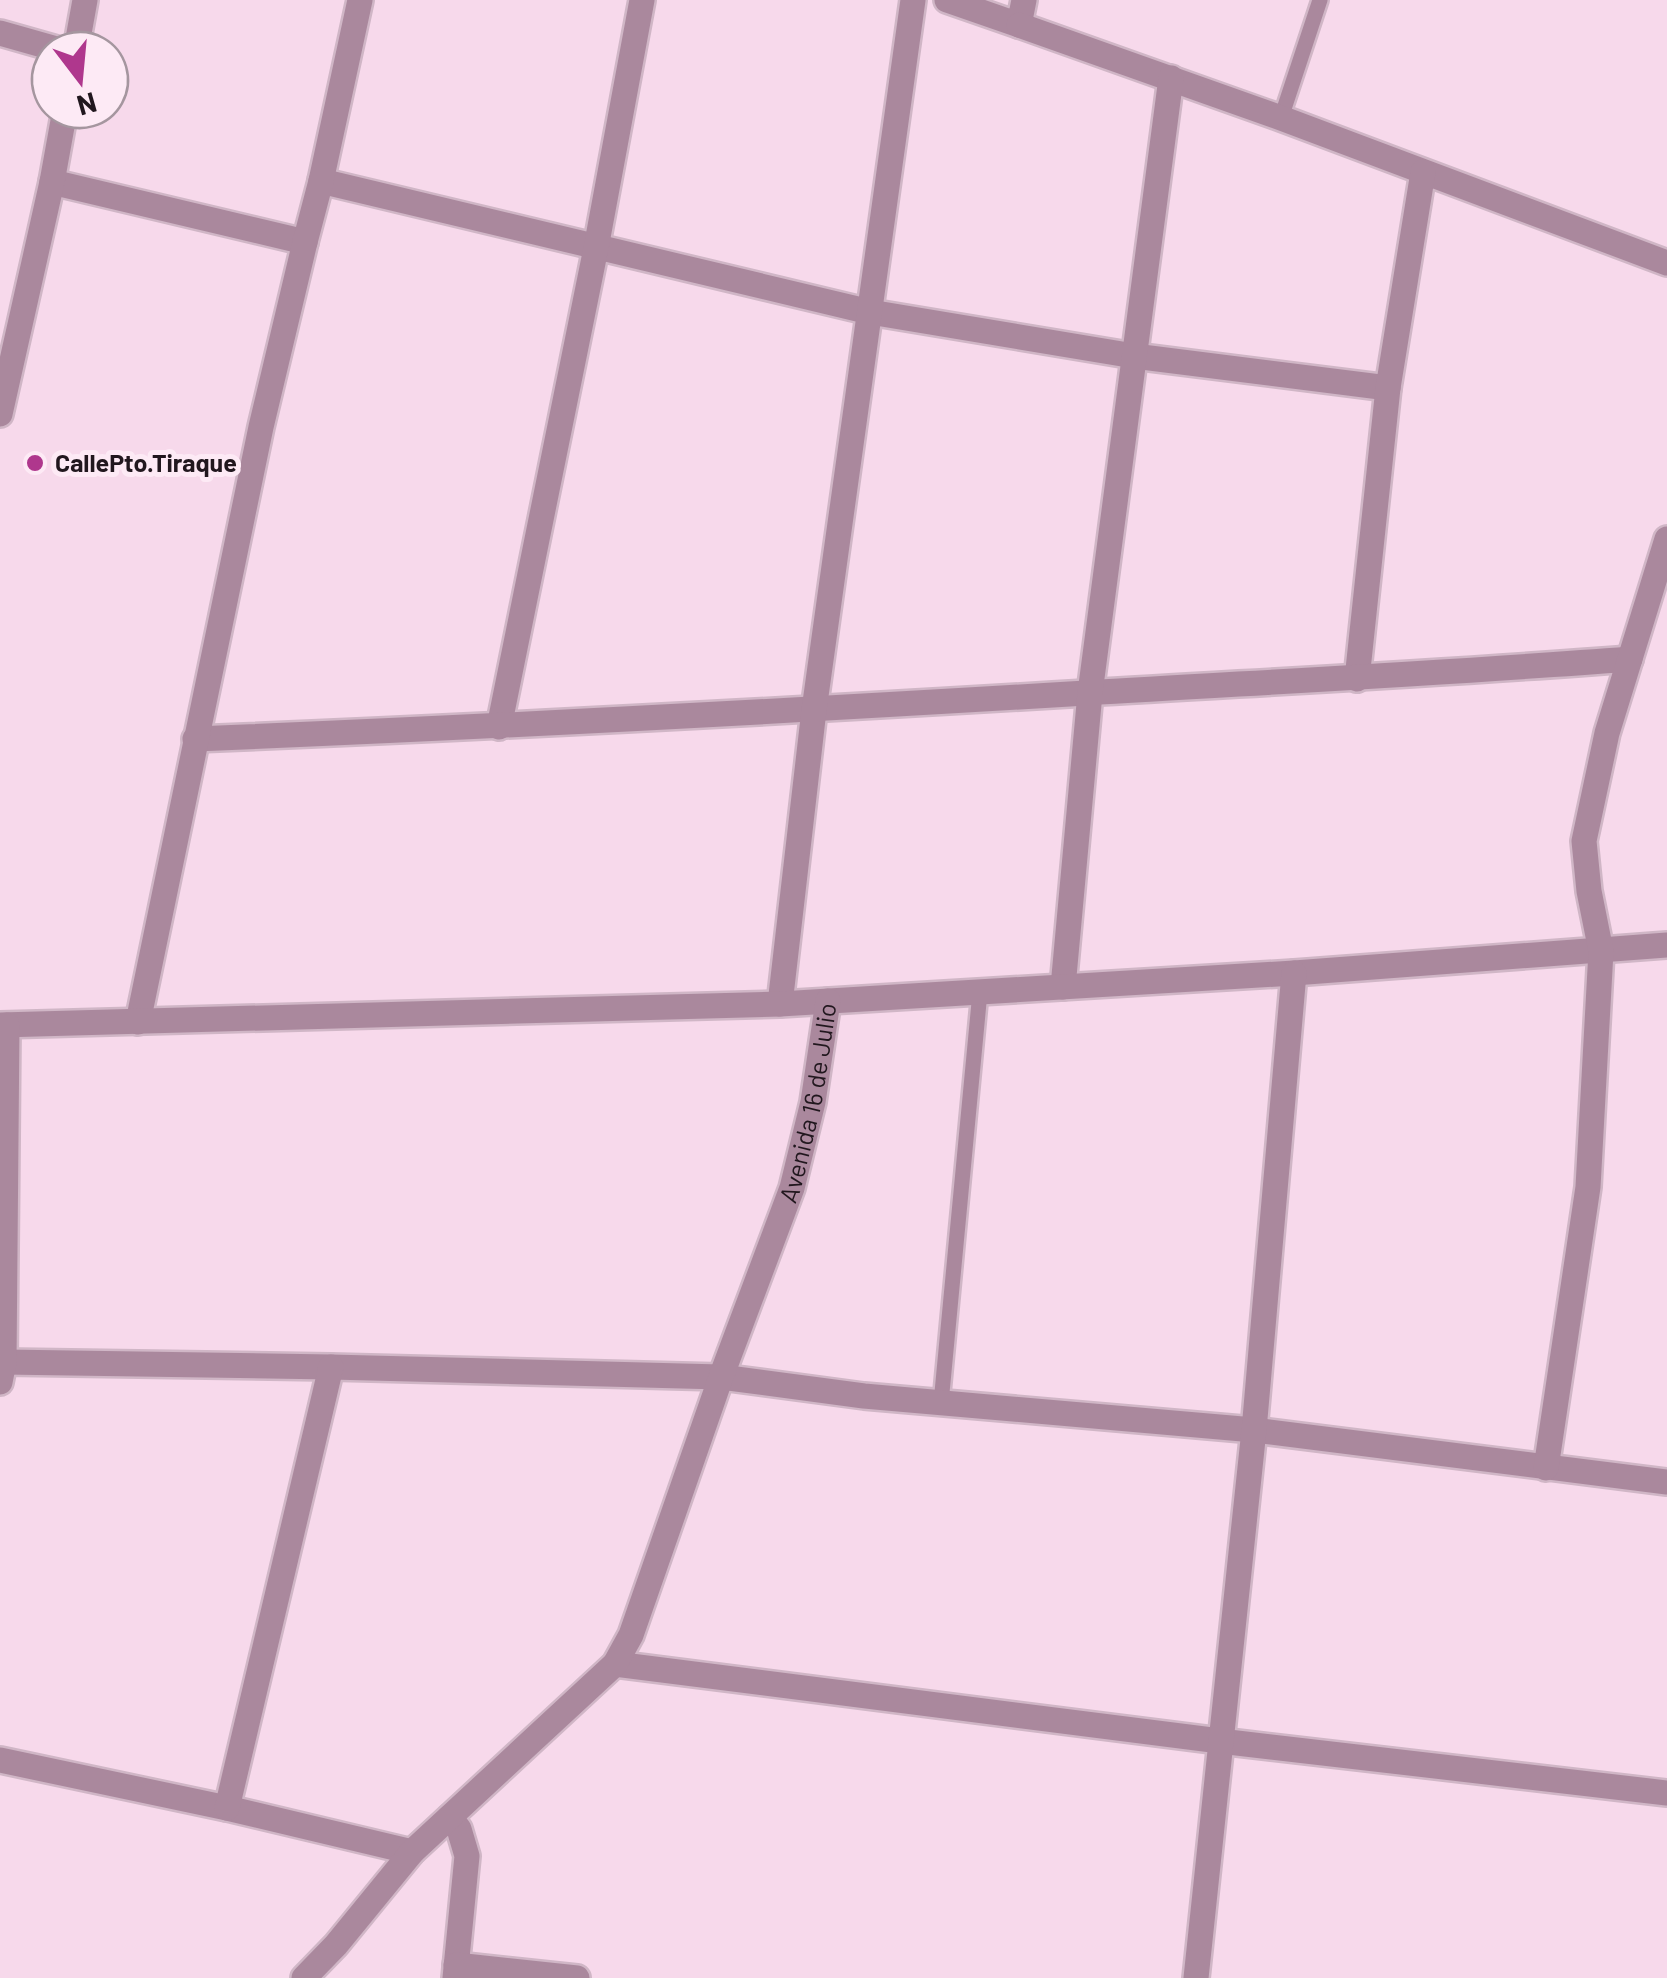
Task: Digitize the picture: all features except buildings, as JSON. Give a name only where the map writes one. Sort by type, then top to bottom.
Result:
[{"type":"street","points":[[80,30],[85,0]]},
{"type":"street","points":[[138,1022],[260,428],[322,182],[360,0]]},
{"type":"street","points":[[500,726],[642,0]]},
{"type":"street","points":[[780,1004],[814,710],[913,0]]},
{"type":"street","points":[[947,0],[1021,13],[1171,78],[1667,263]]},
{"type":"street","points":[[0,32],[30,41]]},
{"type":"street","points":[[1062,987],[1090,693],[1171,78]]},
{"type":"street","points":[[0,414],[61,130]]},
{"type":"street","points":[[1357,679],[1388,388],[1424,172]]},
{"type":"street","points":[[52,182],[305,242]]},
{"type":"street","points":[[322,182],[870,312],[1134,356],[1388,388]]},
{"type":"street","points":[[1546,1468],[1588,1187],[1601,951],[1584,842],[1607,733],[1630,659],[1658,596],[1667,539]]},
{"type":"street","points":[[195,738],[814,710],[1630,659]]},
{"type":"street","points":[[828,1001],[1294,973],[1667,945]]},
{"type":"street","points":[[1196,1978],[1254,1430],[1294,973]]},
{"type":"street","name":"Avenida 16 de Julio","points":[[3,1025],[828,1001],[813,1102],[792,1188],[631,1634],[615,1664],[412,1852],[304,1978]]},
{"type":"street","points":[[3,1025],[2,1372],[331,1367],[721,1376],[864,1396],[1254,1430],[1667,1482]]},
{"type":"street","points":[[227,1808],[331,1367]]},
{"type":"street","points":[[615,1664],[1220,1742],[1667,1793]]},
{"type":"street","points":[[0,1760],[412,1852]]},
{"type":"street","points":[[450,1817],[467,1856],[456,1972],[577,1978]]},
{"type":"lane","points":[[1281,118],[1320,0]]},
{"type":"lane","points":[[942,1403],[980,992]]},
{"type":"place","name":"CallePto.Tiraque","points":[[35,463]]}]
